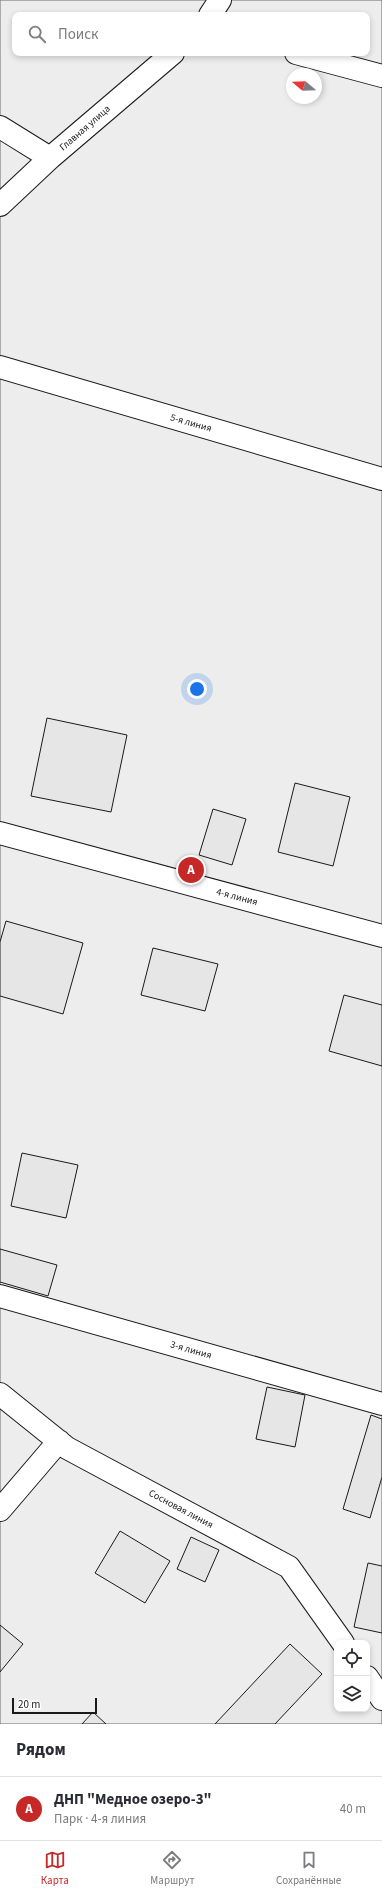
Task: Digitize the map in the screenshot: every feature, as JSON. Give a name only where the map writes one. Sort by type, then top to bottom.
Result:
[{"type":"street","points":[[212,12],[220,0]]},
{"type":"street","name":"Главная улица","points":[[0,205],[50,158],[169,56]]},
{"type":"street","points":[[307,56],[382,76]]},
{"type":"street","points":[[0,127],[50,158]]},
{"type":"street","name":"5-я линия","points":[[0,367],[382,478]]},
{"type":"street","name":"4-я линия","points":[[0,833],[382,936]]},
{"type":"street","name":"3-я линия","points":[[0,1296],[382,1404]]},
{"type":"street","name":"Сосновая линия","points":[[0,1394],[68,1448],[289,1567],[341,1640]]},
{"type":"street","points":[[0,1510],[59,1441]]},
{"type":"street","points":[[370,1681],[382,1699]]},
{"type":"shaded area","points":[[0,0],[382,0],[382,1724],[0,1724]]},
{"type":"building","points":[[47,718],[127,735],[111,812],[31,796]]},
{"type":"building","points":[[295,783],[350,797],[333,866],[278,852]]},
{"type":"building","points":[[213,809],[246,819],[232,865],[199,855]]},
{"type":"building","points":[[6,921],[83,943],[63,1014],[0,996],[0,942]]},
{"type":"building","points":[[153,948],[218,964],[205,1011],[141,995]]},
{"type":"building","points":[[344,995],[382,1005],[382,1066],[329,1051]]},
{"type":"building","points":[[22,1153],[78,1165],[66,1218],[11,1206]]},
{"type":"building","points":[[0,1249],[57,1265],[48,1296],[0,1282]]},
{"type":"building","points":[[267,1387],[305,1395],[295,1447],[256,1439]]},
{"type":"building","points":[[371,1415],[382,1419],[382,1477],[370,1518],[343,1509]]},
{"type":"building","points":[[120,1531],[170,1561],[145,1603],[95,1573]]},
{"type":"building","points":[[191,1537],[219,1550],[205,1582],[177,1569]]},
{"type":"building","points":[[368,1563],[382,1566],[382,1633],[354,1627]]},
{"type":"building","points":[[0,1625],[23,1644],[0,1672]]},
{"type":"building","points":[[290,1644],[322,1674],[275,1724],[215,1724]]},
{"type":"building","points":[[93,1712],[106,1724],[82,1724]]},
{"type":"place","name":"ДНП \"Медное озеро-3\"","points":[[191,870]]}]
